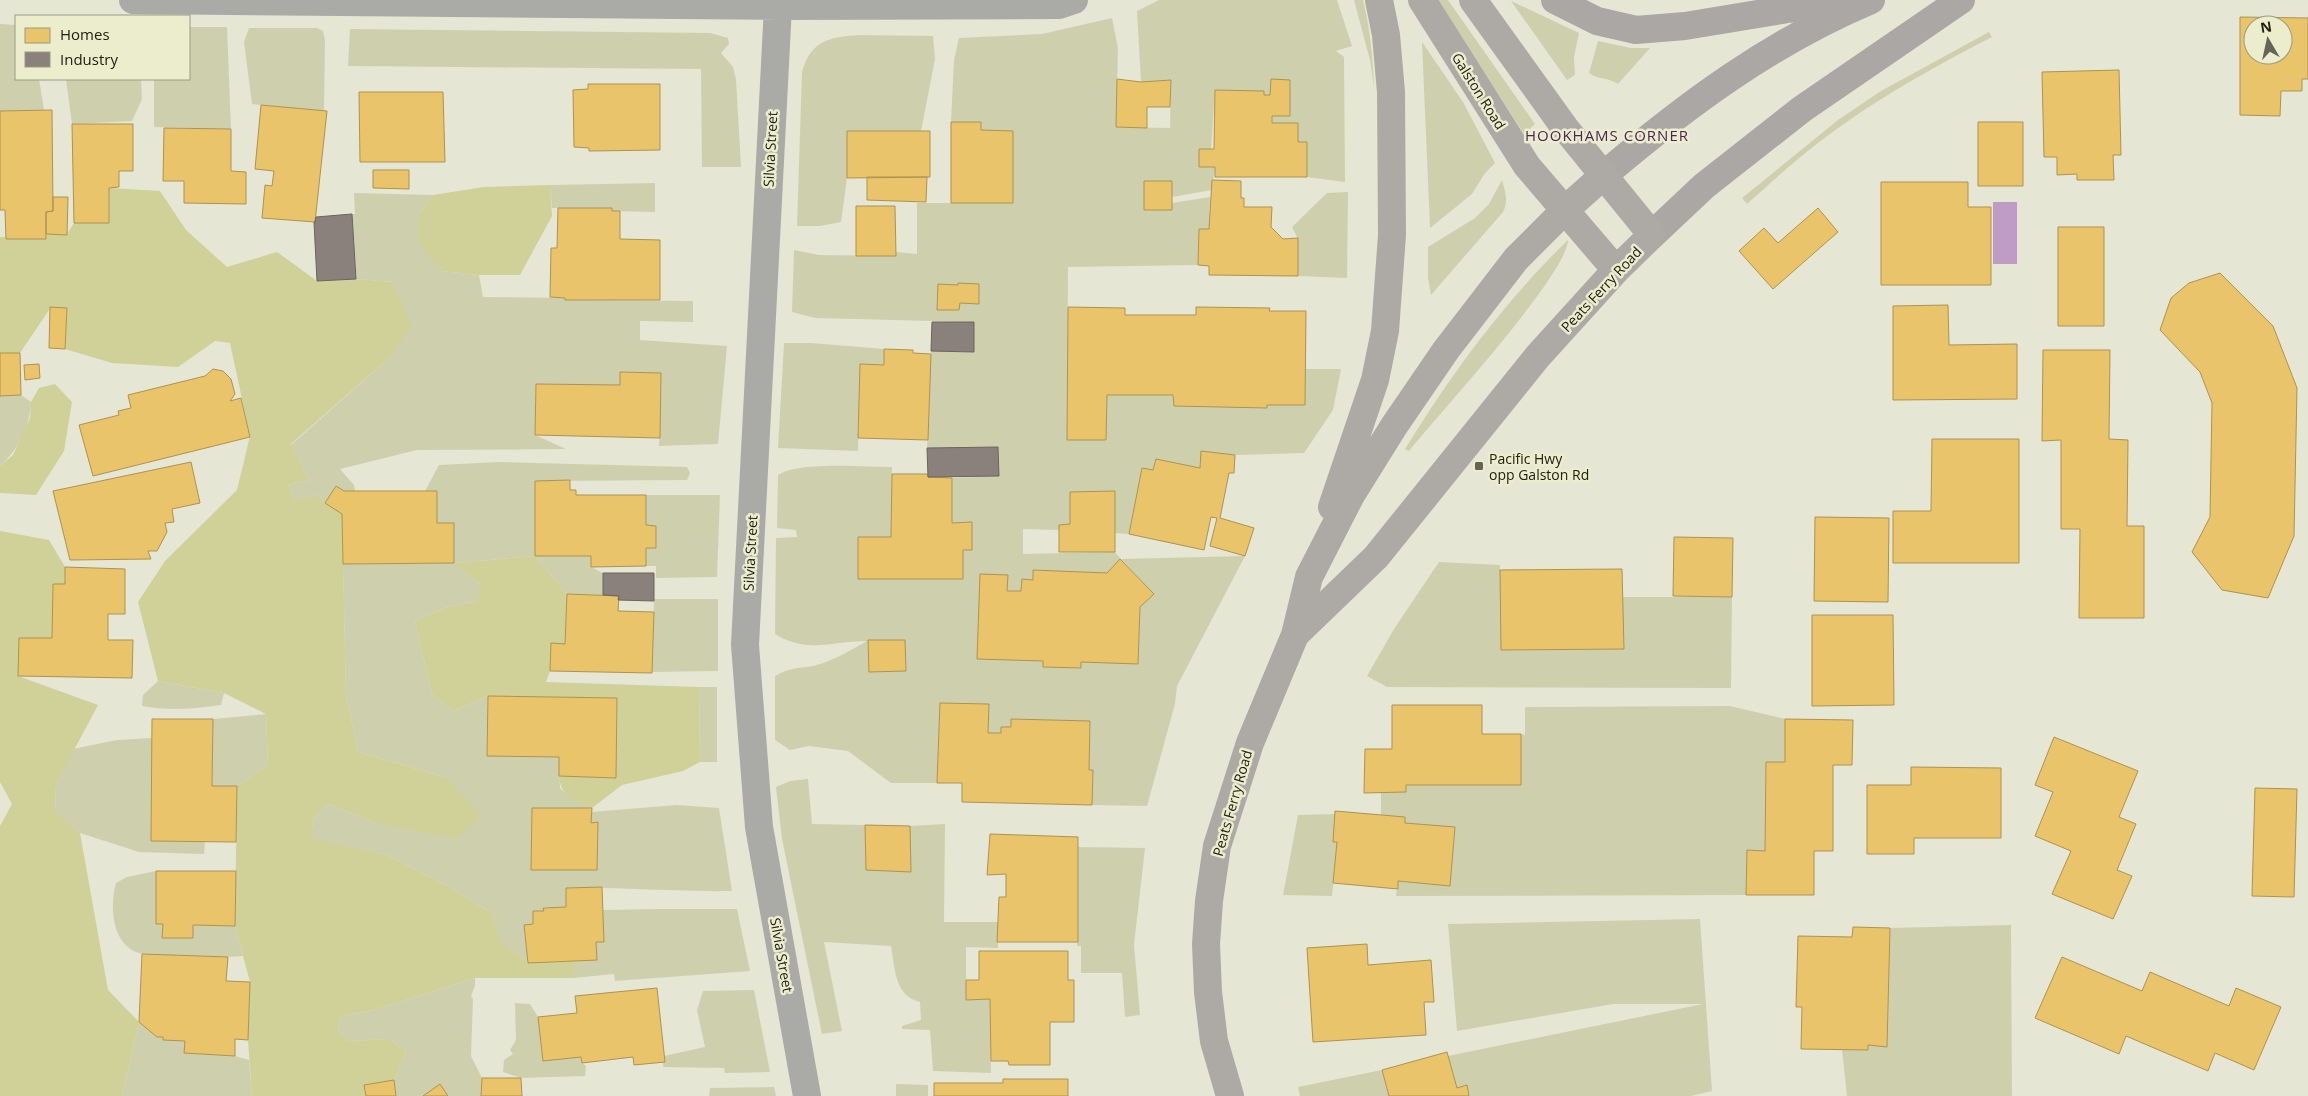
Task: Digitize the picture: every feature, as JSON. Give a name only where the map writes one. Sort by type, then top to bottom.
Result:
[{"type":"main road","points":[[1309,577],[1375,380],[1385,331],[1392,235],[1391,92],[1386,35],[1379,0]]},
{"type":"main road","name":"Galston Road","points":[[1422,0],[1527,166],[1616,270]]},
{"type":"main road","points":[[1473,0],[1565,128],[1652,235]]},
{"type":"main road","points":[[1555,0],[1597,22],[1636,30],[1685,26],[1788,9],[1827,0]]},
{"type":"main road","name":"Peats Ferry Road","points":[[1230,1096],[1214,1041],[1208,992],[1206,944],[1209,901],[1217,846],[1247,751],[1295,636],[1309,577],[1352,495],[1394,426],[1446,350],[1516,259],[1565,210],[1692,103],[1751,63],[1797,36],[1871,0]]},
{"type":"main road","name":"Peats Ferry Road","points":[[1295,636],[1376,557],[1538,356],[1616,270],[1652,235],[1716,176],[1802,109],[1961,0]]},
{"type":"street","points":[[133,0],[778,6],[1059,5],[1074,0]]},
{"type":"street","name":"Silvia Street","points":[[778,6],[744,645],[759,827],[807,1096]]},
{"type":"green space","points":[[1159,0],[1337,0],[1352,46],[1336,51],[1344,57],[1345,182],[1307,177],[1307,142],[1298,142],[1298,123],[1272,123],[1272,116],[1290,116],[1290,80],[1271,80],[1270,95],[1264,95],[1264,91],[1215,90],[1211,149],[1199,150],[1199,167],[1215,167],[1212,190],[1172,197],[1172,181],[1144,210],[1172,210],[1172,203],[1210,197],[1209,229],[1199,229],[1198,265],[1068,267],[1067,440],[1106,440],[1107,395],[1173,395],[1174,406],[1266,408],[1267,405],[1304,405],[1305,369],[1341,369],[1333,410],[1304,453],[1235,455],[1202,451],[1200,468],[1156,459],[1153,470],[1142,468],[1129,534],[1115,533],[1115,491],[1070,492],[1070,524],[1059,525],[1059,530],[1023,529],[1023,554],[1115,552],[1121,559],[1245,556],[1177,686],[1175,704],[1147,806],[1092,805],[1093,771],[1089,770],[1090,721],[1011,719],[1011,727],[1001,727],[1001,733],[988,733],[989,704],[940,703],[937,783],[891,783],[848,751],[809,746],[790,750],[775,740],[775,676],[790,670],[813,666],[827,661],[867,641],[809,645],[798,644],[775,634],[776,538],[797,537],[796,530],[777,528],[778,475],[788,471],[816,466],[892,467],[891,537],[858,537],[858,579],[963,579],[963,550],[972,550],[971,523],[952,523],[952,478],[999,476],[998,447],[927,448],[931,351],[973,322],[815,318],[792,312],[794,250],[819,255],[895,256],[896,252],[917,254],[917,203],[1013,203],[1013,131],[981,130],[981,122],[951,122],[954,60],[959,38],[1042,34],[1112,18],[1118,48],[1116,127],[1170,128],[1171,80],[1141,82],[1137,11]],"holes":[[[1121,559],[1154,594],[1140,607],[1138,664],[1081,662],[1081,668],[1043,667],[1043,661],[980,574],[1007,591],[1021,591],[1022,579],[1033,580],[1033,570],[1107,573]],[[868,640],[904,640],[905,671],[869,672]]]},
{"type":"green space","points":[[1354,0],[1363,0],[1371,43],[1374,87],[1370,60]]},
{"type":"green space","points":[[1437,0],[1448,0],[1535,124],[1524,134]]},
{"type":"green space","points":[[1511,1],[1579,33],[1574,57],[1575,75],[1567,80]]},
{"type":"green space","points":[[0,24],[15,25],[15,80],[39,80],[44,110],[0,111]]},
{"type":"green space","points":[[190,27],[227,27],[231,129],[154,127],[154,80],[190,80]]},
{"type":"green space","points":[[249,28],[317,28],[323,31],[325,40],[324,111],[252,104],[244,42]]},
{"type":"green space","points":[[350,29],[710,33],[728,38],[729,44],[721,53],[733,67],[736,79],[741,167],[702,167],[701,69],[348,66]]},
{"type":"green space","points":[[1989,32],[1992,37],[1916,78],[1867,108],[1820,141],[1747,204],[1742,198],[1838,120],[1881,91]]},
{"type":"green space","points":[[859,35],[933,36],[935,59],[921,131],[847,131],[847,178],[841,222],[820,226],[797,226],[802,72],[811,53],[823,42],[839,37]]},
{"type":"green space","points":[[1598,41],[1631,48],[1650,48],[1618,84],[1589,73]]},
{"type":"green space","points":[[1422,42],[1463,102],[1495,163],[1485,173],[1472,194],[1430,228]]},
{"type":"green space","points":[[66,80],[141,80],[142,99],[132,121],[72,124]]},
{"type":"green space","points":[[1502,180],[1506,200],[1503,212],[1431,295],[1428,278],[1428,247],[1475,218],[1489,204]]},
{"type":"green space","points":[[655,183],[655,212],[612,211],[612,208],[552,208],[550,185]]},
{"type":"green space","points":[[550,185],[552,216],[520,275],[479,275],[442,271],[419,244],[419,214],[433,195],[484,187]]},
{"type":"green space","points":[[109,188],[160,191],[186,230],[227,267],[277,252],[317,281],[356,279],[392,282],[412,326],[390,357],[291,444],[309,480],[288,485],[294,500],[318,495],[325,503],[342,514],[346,695],[358,752],[447,778],[482,816],[458,839],[376,823],[329,804],[312,820],[314,839],[387,855],[446,885],[493,914],[500,941],[528,963],[574,961],[574,978],[475,978],[377,1009],[342,1016],[337,1028],[348,1041],[389,1039],[406,1051],[394,1080],[364,1085],[366,1096],[252,1096],[248,1040],[250,982],[235,926],[237,786],[268,765],[266,714],[224,693],[158,681],[138,602],[165,561],[237,490],[250,436],[230,343],[215,341],[178,367],[112,363],[65,349],[67,309],[51,307],[20,353],[0,353],[0,237],[45,239],[46,234],[67,234],[74,223],[109,223]]},
{"type":"green space","points":[[1348,192],[1347,278],[1298,276],[1298,239],[1292,227],[1327,193]]},
{"type":"green space","points":[[354,193],[433,195],[419,214],[442,271],[479,275],[483,297],[693,301],[693,322],[640,321],[640,340],[727,346],[718,444],[659,446],[661,373],[620,372],[620,385],[536,384],[535,435],[566,449],[417,450],[340,469],[354,485],[355,491],[344,491],[336,486],[325,503],[318,495],[294,501],[288,485],[309,480],[291,445],[390,357],[392,282],[356,279],[352,214],[355,214]]},
{"type":"green space","points":[[1568,240],[1562,258],[1547,283],[1525,313],[1409,451],[1405,449],[1460,366],[1500,314]]},
{"type":"green space","points":[[784,343],[811,343],[884,349],[884,365],[860,364],[858,451],[778,448]]},
{"type":"green space","points":[[55,384],[72,402],[64,451],[36,495],[0,493],[0,466],[13,455],[30,418],[31,402],[39,388]]},
{"type":"green space","points":[[21,395],[31,402],[28,420],[22,437],[12,453],[0,466],[0,396]]},
{"type":"green space","points":[[499,462],[687,467],[690,473],[687,480],[535,481],[535,556],[455,563],[482,586],[477,601],[444,608],[415,621],[432,694],[453,711],[488,696],[487,756],[559,757],[560,788],[568,796],[592,808],[532,809],[531,870],[597,822],[591,823],[591,812],[677,805],[719,808],[732,891],[566,888],[566,907],[543,907],[544,911],[533,911],[533,924],[524,925],[528,963],[499,941],[493,914],[446,885],[387,855],[314,840],[312,820],[329,804],[376,823],[447,778],[358,752],[346,695],[343,564],[454,563],[454,523],[437,523],[437,491],[425,491],[439,465]]},
{"type":"green space","points":[[646,495],[720,495],[717,577],[656,578],[656,566],[646,566],[646,548],[656,548],[656,526],[646,525]]},
{"type":"green space","points":[[0,531],[49,540],[65,567],[65,584],[53,584],[52,638],[18,676],[98,705],[56,784],[55,811],[80,833],[108,990],[139,1022],[122,1096],[0,1096],[0,826],[12,804],[0,782]]},
{"type":"green space","points":[[535,556],[591,556],[591,567],[603,573],[603,595],[567,594]]},
{"type":"green space","points":[[535,556],[567,594],[565,644],[551,644],[550,671],[546,682],[699,687],[700,762],[683,771],[622,785],[592,808],[566,794],[562,789],[559,776],[616,778],[617,698],[488,696],[453,711],[432,694],[415,621],[444,608],[477,601],[481,585],[454,563]]},
{"type":"green space","points":[[1439,562],[1500,565],[1501,650],[1623,649],[1623,597],[1732,597],[1731,688],[1387,687],[1367,676],[1394,629]]},
{"type":"green space","points":[[654,599],[718,599],[718,671],[652,672]]},
{"type":"green space","points":[[158,681],[224,693],[221,705],[182,709],[142,706],[143,695]]},
{"type":"green space","points":[[699,687],[717,687],[717,762],[700,762]]},
{"type":"green space","points":[[1730,706],[1785,719],[1785,762],[1766,762],[1765,851],[1747,851],[1746,895],[1396,896],[1398,881],[1450,885],[1455,827],[1405,823],[1405,817],[1381,815],[1381,793],[1406,792],[1406,785],[1521,785],[1521,734],[1525,735],[1525,707]]},
{"type":"green space","points":[[266,714],[268,765],[237,786],[212,786],[213,719]]},
{"type":"green space","points":[[152,738],[151,841],[205,841],[204,854],[139,852],[80,833],[55,812],[56,784],[73,749],[117,740]]},
{"type":"green space","points":[[808,779],[812,824],[865,825],[866,870],[910,871],[910,826],[945,824],[944,922],[998,922],[998,948],[966,947],[966,1000],[990,999],[991,1073],[933,1071],[930,1030],[902,1029],[902,1026],[921,1020],[920,1002],[911,999],[900,987],[891,946],[824,942],[842,1031],[822,1034],[782,839],[776,787],[790,781]]},
{"type":"green space","points":[[1335,814],[1333,841],[1337,842],[1332,896],[1283,895],[1298,815]]},
{"type":"green space","points":[[1078,847],[1145,848],[1134,945],[1140,1015],[1125,1017],[1122,973],[1081,973],[1081,946],[1077,946]]},
{"type":"green space","points":[[156,871],[156,923],[163,924],[163,938],[193,925],[235,926],[243,956],[148,955],[133,950],[125,944],[115,926],[113,915],[116,883],[127,877]]},
{"type":"green space","points":[[737,909],[750,971],[615,981],[614,974],[574,978],[574,961],[597,960],[596,942],[604,942],[603,910]]},
{"type":"green space","points":[[1700,919],[1712,1091],[1691,1096],[1469,1096],[1466,1085],[1457,1088],[1448,1056],[1703,1004],[1613,1004],[1457,1031],[1448,924]]},
{"type":"green space","points":[[2011,925],[2012,1096],[1847,1096],[1842,1049],[1868,1050],[1868,1045],[1887,1046],[1890,928]]},
{"type":"green space","points":[[475,978],[475,986],[471,996],[473,999],[471,1056],[482,1078],[481,1096],[448,1096],[440,1084],[423,1096],[396,1096],[394,1080],[406,1051],[389,1039],[348,1041],[337,1028],[342,1016],[377,1009]]},
{"type":"green space","points":[[754,990],[770,1072],[725,1073],[724,1068],[663,1067],[664,1056],[705,1047],[697,1010],[703,991]]},
{"type":"green space","points":[[515,1003],[530,1004],[538,1017],[543,1061],[581,1057],[582,1063],[586,1066],[585,1076],[521,1078],[503,1072],[504,1060],[513,1054],[510,1050],[516,1040]]},
{"type":"green space","points":[[139,1022],[157,1037],[163,1037],[163,1040],[185,1041],[184,1053],[235,1056],[249,1060],[252,1096],[122,1096]]},
{"type":"green space","points":[[1382,1070],[1389,1096],[1300,1096],[1298,1087]]},
{"type":"green space","points":[[896,1084],[928,1085],[928,1096],[896,1096]]},
{"type":"green space","points":[[774,1087],[776,1096],[709,1096],[710,1088]]},
{"type":"shaded area","points":[[1993,202],[2017,202],[2017,264],[1993,264]]},
{"type":"building: Homes","points":[[2240,17],[2243,17],[2243,65],[2293,65],[2293,18],[2308,18],[2308,79],[2302,79],[2302,91],[2281,91],[2280,116],[2240,115]]},
{"type":"building: Homes","points":[[2119,70],[2121,155],[2113,155],[2114,180],[2077,180],[2077,174],[2057,175],[2057,157],[2044,157],[2042,72]]},
{"type":"building: Homes","points":[[1117,79],[1141,82],[1171,80],[1170,107],[1147,107],[1147,128],[1116,127]]},
{"type":"building: Homes","points":[[1271,79],[1290,80],[1290,116],[1272,116],[1272,123],[1298,123],[1298,142],[1307,142],[1307,177],[1215,177],[1215,167],[1199,167],[1199,149],[1214,149],[1215,90],[1264,91],[1264,95],[1270,95]]},
{"type":"building: Homes","points":[[588,84],[660,84],[660,150],[589,151],[589,148],[574,147],[573,90],[588,89]]},
{"type":"building: Homes","points":[[359,92],[443,92],[445,162],[360,162]]},
{"type":"building: Homes","points":[[261,105],[327,111],[315,222],[262,218],[265,185],[272,186],[274,171],[255,169]]},
{"type":"building: Homes","points":[[52,110],[53,211],[46,212],[46,239],[6,239],[5,210],[0,210],[0,111]]},
{"type":"building: Homes","points":[[951,122],[981,122],[981,130],[1013,131],[1013,203],[951,203]]},
{"type":"building: Homes","points":[[1978,122],[2023,122],[2023,186],[1978,186]]},
{"type":"building: Homes","points":[[72,124],[133,124],[133,171],[119,171],[119,187],[109,188],[109,223],[74,223]]},
{"type":"building: Homes","points":[[164,128],[231,129],[231,171],[246,172],[246,204],[184,203],[184,181],[163,181]]},
{"type":"building: Homes","points":[[847,131],[930,131],[930,177],[847,178]]},
{"type":"building: Homes","points":[[373,170],[409,170],[409,189],[373,188]]},
{"type":"building: Homes","points":[[867,177],[927,177],[926,202],[867,200]]},
{"type":"building: Homes","points":[[1212,180],[1241,181],[1241,198],[1244,198],[1244,207],[1272,207],[1271,227],[1283,239],[1298,238],[1298,276],[1209,275],[1209,266],[1198,265],[1199,229],[1209,229]]},
{"type":"building: Homes","points":[[1144,181],[1172,181],[1172,210],[1144,210]]},
{"type":"building: Homes","points":[[1881,182],[1968,182],[1968,207],[1991,207],[1991,285],[1881,285]]},
{"type":"building: Homes","points":[[53,197],[68,197],[67,235],[46,234],[46,212],[53,211]]},
{"type":"building: Homes","points":[[856,206],[895,206],[896,256],[856,256]]},
{"type":"building: Homes","points":[[558,208],[612,208],[612,211],[620,211],[620,239],[660,240],[660,300],[565,300],[565,298],[550,297],[551,248],[557,248]]},
{"type":"building: Homes","points":[[1818,208],[1838,232],[1773,289],[1739,251],[1764,228],[1778,243]]},
{"type":"building: Homes","points":[[2058,227],[2104,227],[2104,326],[2058,326]]},
{"type":"building: Homes","points":[[2220,273],[2273,326],[2297,388],[2294,536],[2268,598],[2222,590],[2192,552],[2210,517],[2212,403],[2200,372],[2160,330],[2171,298],[2189,283]]},
{"type":"building: Homes","points":[[958,283],[979,284],[979,304],[960,303],[959,310],[937,310],[938,284],[958,285]]},
{"type":"building: Homes","points":[[1948,305],[1949,345],[2017,344],[2017,399],[1893,400],[1893,306]]},
{"type":"building: Homes","points":[[50,307],[67,308],[65,349],[49,348]]},
{"type":"building: Homes","points":[[1068,307],[1125,308],[1125,315],[1196,315],[1196,307],[1270,308],[1269,311],[1306,311],[1305,405],[1267,405],[1267,408],[1174,406],[1173,395],[1107,395],[1106,440],[1067,440]]},
{"type":"building: Homes","points":[[884,349],[913,350],[913,353],[931,354],[928,440],[858,438],[860,364],[884,365]]},
{"type":"building: Homes","points":[[2043,350],[2110,350],[2109,439],[2128,440],[2127,526],[2144,526],[2144,618],[2079,618],[2080,529],[2061,529],[2061,440],[2042,441]]},
{"type":"building: Homes","points":[[0,353],[20,353],[21,395],[0,396]]},
{"type":"building: Homes","points":[[39,364],[40,378],[25,380],[24,365]]},
{"type":"building: Homes","points":[[213,369],[223,371],[231,379],[235,394],[230,401],[241,398],[250,437],[93,476],[79,425],[119,415],[118,411],[131,408],[128,395],[205,376]]},
{"type":"building: Homes","points":[[620,372],[661,373],[660,438],[535,435],[536,384],[620,385]]},
{"type":"building: Homes","points":[[1932,439],[2019,439],[2019,563],[1893,563],[1893,511],[1931,511]]},
{"type":"building: Homes","points":[[1201,451],[1235,455],[1234,473],[1229,473],[1220,518],[1254,528],[1245,556],[1210,546],[1217,518],[1211,517],[1204,550],[1129,534],[1142,468],[1153,470],[1156,459],[1200,468]]},
{"type":"building: Homes","points":[[191,462],[200,503],[172,509],[174,522],[165,523],[167,532],[157,551],[148,551],[151,559],[70,560],[53,491]]},
{"type":"building: Homes","points":[[892,474],[928,474],[928,477],[952,478],[952,523],[972,522],[972,550],[963,550],[963,579],[858,579],[858,537],[891,537]]},
{"type":"building: Homes","points":[[570,480],[570,490],[576,490],[576,495],[646,495],[646,525],[656,526],[656,548],[646,548],[646,566],[591,567],[591,556],[535,556],[535,481]]},
{"type":"building: Homes","points":[[336,486],[344,491],[437,491],[437,523],[454,523],[454,563],[343,564],[342,514],[325,503]]},
{"type":"building: Homes","points":[[1115,491],[1115,552],[1059,552],[1059,525],[1070,524],[1070,492]]},
{"type":"building: Homes","points":[[1815,517],[1889,518],[1888,602],[1814,601]]},
{"type":"building: Homes","points":[[1674,537],[1733,538],[1732,597],[1673,596]]},
{"type":"building: Homes","points":[[1120,559],[1154,594],[1140,607],[1138,664],[1081,662],[1081,668],[1043,667],[1043,661],[977,659],[980,574],[1008,575],[1007,591],[1021,591],[1022,579],[1033,580],[1033,570],[1107,573]]},
{"type":"building: Homes","points":[[65,567],[125,569],[125,614],[108,614],[108,640],[133,640],[132,678],[18,676],[19,638],[52,638],[53,584],[65,584]]},
{"type":"building: Homes","points":[[1622,569],[1624,649],[1501,650],[1500,570]]},
{"type":"building: Homes","points":[[567,594],[619,596],[618,611],[654,612],[652,673],[550,671],[551,643],[565,644]]},
{"type":"building: Homes","points":[[1812,615],[1893,615],[1894,705],[1812,706]]},
{"type":"building: Homes","points":[[868,640],[905,640],[906,671],[869,672]]},
{"type":"building: Homes","points":[[488,696],[617,698],[616,778],[559,776],[559,757],[487,756]]},
{"type":"building: Homes","points":[[940,703],[989,704],[988,733],[1001,733],[1001,727],[1011,727],[1011,719],[1090,721],[1089,770],[1093,770],[1092,805],[962,802],[962,783],[937,783]]},
{"type":"building: Homes","points":[[1392,705],[1482,705],[1482,734],[1521,734],[1521,785],[1406,785],[1406,792],[1364,793],[1365,749],[1392,749]]},
{"type":"building: Homes","points":[[152,719],[213,719],[212,786],[237,786],[236,842],[151,841]]},
{"type":"building: Homes","points":[[1785,719],[1853,720],[1852,765],[1833,765],[1833,851],[1814,851],[1814,895],[1746,895],[1747,850],[1765,851],[1766,762],[1785,762]]},
{"type":"building: Homes","points":[[2054,737],[2138,771],[2119,817],[2136,824],[2117,870],[2132,876],[2113,919],[2052,894],[2071,851],[2035,836],[2053,792],[2035,785]]},
{"type":"building: Homes","points":[[1911,767],[2001,768],[2001,838],[1914,838],[1914,854],[1867,854],[1867,785],[1911,785]]},
{"type":"building: Homes","points":[[2255,788],[2297,789],[2294,897],[2252,896]]},
{"type":"building: Homes","points":[[532,808],[592,808],[591,823],[598,822],[597,870],[531,870]]},
{"type":"building: Homes","points":[[1335,811],[1405,817],[1405,823],[1455,827],[1450,886],[1398,881],[1398,889],[1333,883],[1337,842],[1333,842]]},
{"type":"building: Homes","points":[[865,825],[910,826],[911,872],[866,870]]},
{"type":"building: Homes","points":[[990,834],[1078,837],[1078,942],[997,942],[999,897],[1006,897],[1006,874],[987,875]]},
{"type":"building: Homes","points":[[156,871],[236,871],[235,926],[193,925],[193,938],[162,938],[163,924],[156,924]]},
{"type":"building: Homes","points":[[602,887],[604,942],[596,942],[597,960],[528,963],[524,925],[533,924],[533,911],[544,911],[543,908],[566,907],[566,888]]},
{"type":"building: Homes","points":[[1853,927],[1890,928],[1887,1047],[1868,1045],[1868,1050],[1801,1049],[1802,1007],[1796,1007],[1798,936],[1852,937]]},
{"type":"building: Homes","points":[[1367,944],[1368,965],[1431,960],[1434,1002],[1424,1002],[1426,1035],[1313,1042],[1307,948]]},
{"type":"building: Homes","points":[[979,951],[1068,951],[1068,980],[1074,980],[1074,1022],[1050,1022],[1050,1065],[1009,1065],[1008,1061],[991,1061],[990,999],[966,1000],[966,980],[979,980]]},
{"type":"building: Homes","points":[[142,954],[228,957],[226,981],[250,982],[248,1040],[235,1039],[235,1056],[184,1053],[185,1041],[163,1040],[163,1037],[157,1037],[139,1022]]},
{"type":"building: Homes","points":[[2062,957],[2142,991],[2150,972],[2229,1006],[2236,988],[2281,1007],[2254,1070],[2215,1053],[2208,1071],[2126,1036],[2119,1054],[2035,1018]]},
{"type":"building: Homes","points":[[657,988],[665,1062],[634,1065],[633,1057],[582,1063],[581,1057],[543,1061],[538,1017],[577,1013],[575,996]]},
{"type":"building: Homes","points":[[1447,1052],[1457,1088],[1467,1085],[1469,1096],[1389,1096],[1382,1070]]},
{"type":"building: Homes","points":[[482,1078],[521,1078],[522,1096],[481,1096]]},
{"type":"building: Homes","points":[[1003,1079],[1068,1079],[1068,1096],[934,1096],[934,1083],[1003,1083]]},
{"type":"building: Homes","points":[[394,1080],[396,1096],[366,1096],[364,1085]]},
{"type":"building: Homes","points":[[440,1084],[448,1096],[423,1096]]},
{"type":"building: Industry","points":[[352,214],[356,279],[317,281],[314,222],[316,217]]},
{"type":"building: Industry","points":[[932,322],[974,322],[974,352],[931,351]]},
{"type":"building: Industry","points":[[998,447],[999,476],[928,477],[927,448]]},
{"type":"building: Industry","points":[[603,573],[654,573],[654,601],[618,600],[619,596],[603,595]]},
{"type":"place","name":"Pacific Hwy opp Galston Rd","points":[[1479,466]]},
{"type":"district","name":"HOOKHAMS CORNER","points":[[1607,135]]}]
